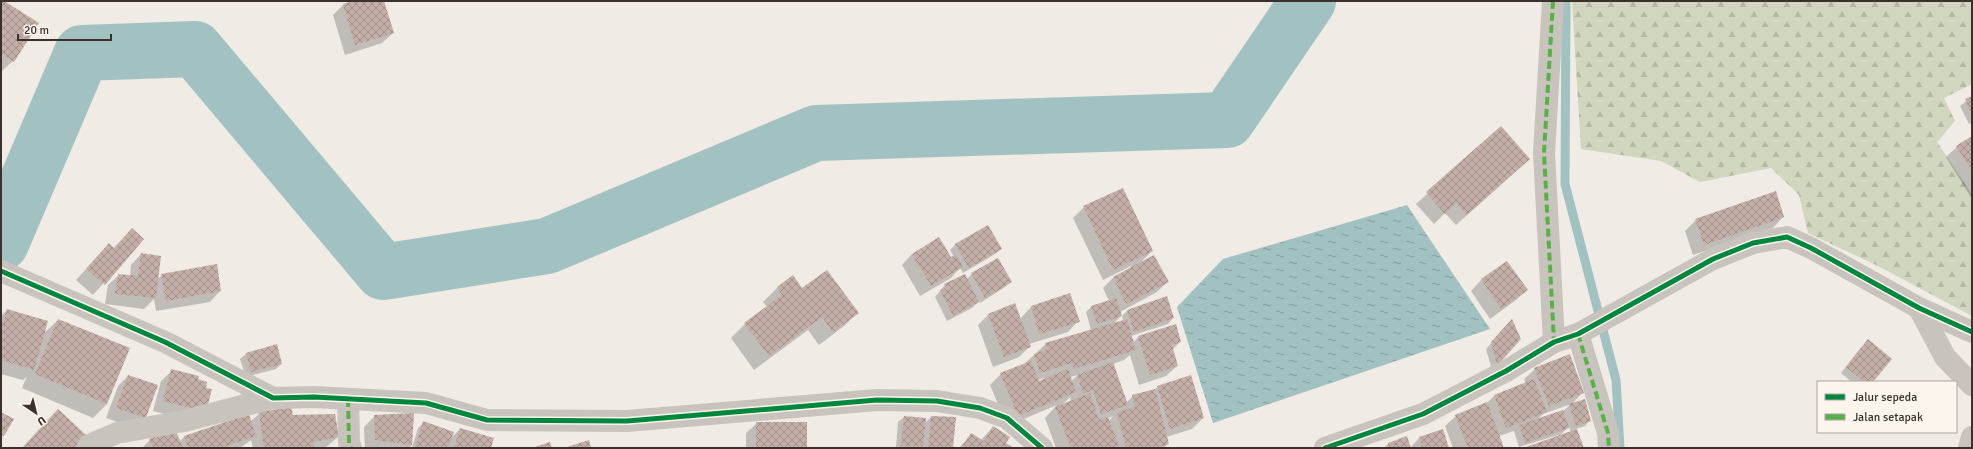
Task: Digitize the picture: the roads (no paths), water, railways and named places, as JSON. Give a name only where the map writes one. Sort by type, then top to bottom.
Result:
[{"type":"street","points":[[1553,1],[1544,153],[1554,342]]},
{"type":"street","points":[[1325,448],[1423,414],[1506,371],[1554,342],[1580,333],[1713,259],[1754,243],[1787,237],[1811,248],[1919,308],[1972,332]]},
{"type":"street","points":[[1,271],[165,342],[273,398]]},
{"type":"street","points":[[1919,308],[1945,357],[1972,385]]},
{"type":"street","points":[[1580,333],[1608,433],[1609,448]]},
{"type":"street","points":[[87,448],[89,445],[117,433],[184,421],[273,398],[314,397],[426,403],[487,420],[627,421],[877,400],[937,401],[980,408],[1007,418],[1042,448]]},
{"type":"street","points":[[348,399],[349,443],[351,448]]},
{"type":"street","points":[[1969,448],[1972,437]]},
{"type":"water","points":[[1407,205],[1490,329],[1213,423],[1177,307],[1223,259]]},
{"type":"waterway","points":[[1,243],[82,53],[195,49],[383,272],[547,246],[816,133],[1227,120],[1308,1]]},
{"type":"waterway","points":[[1566,1],[1565,184],[1616,380],[1620,448]]}]
